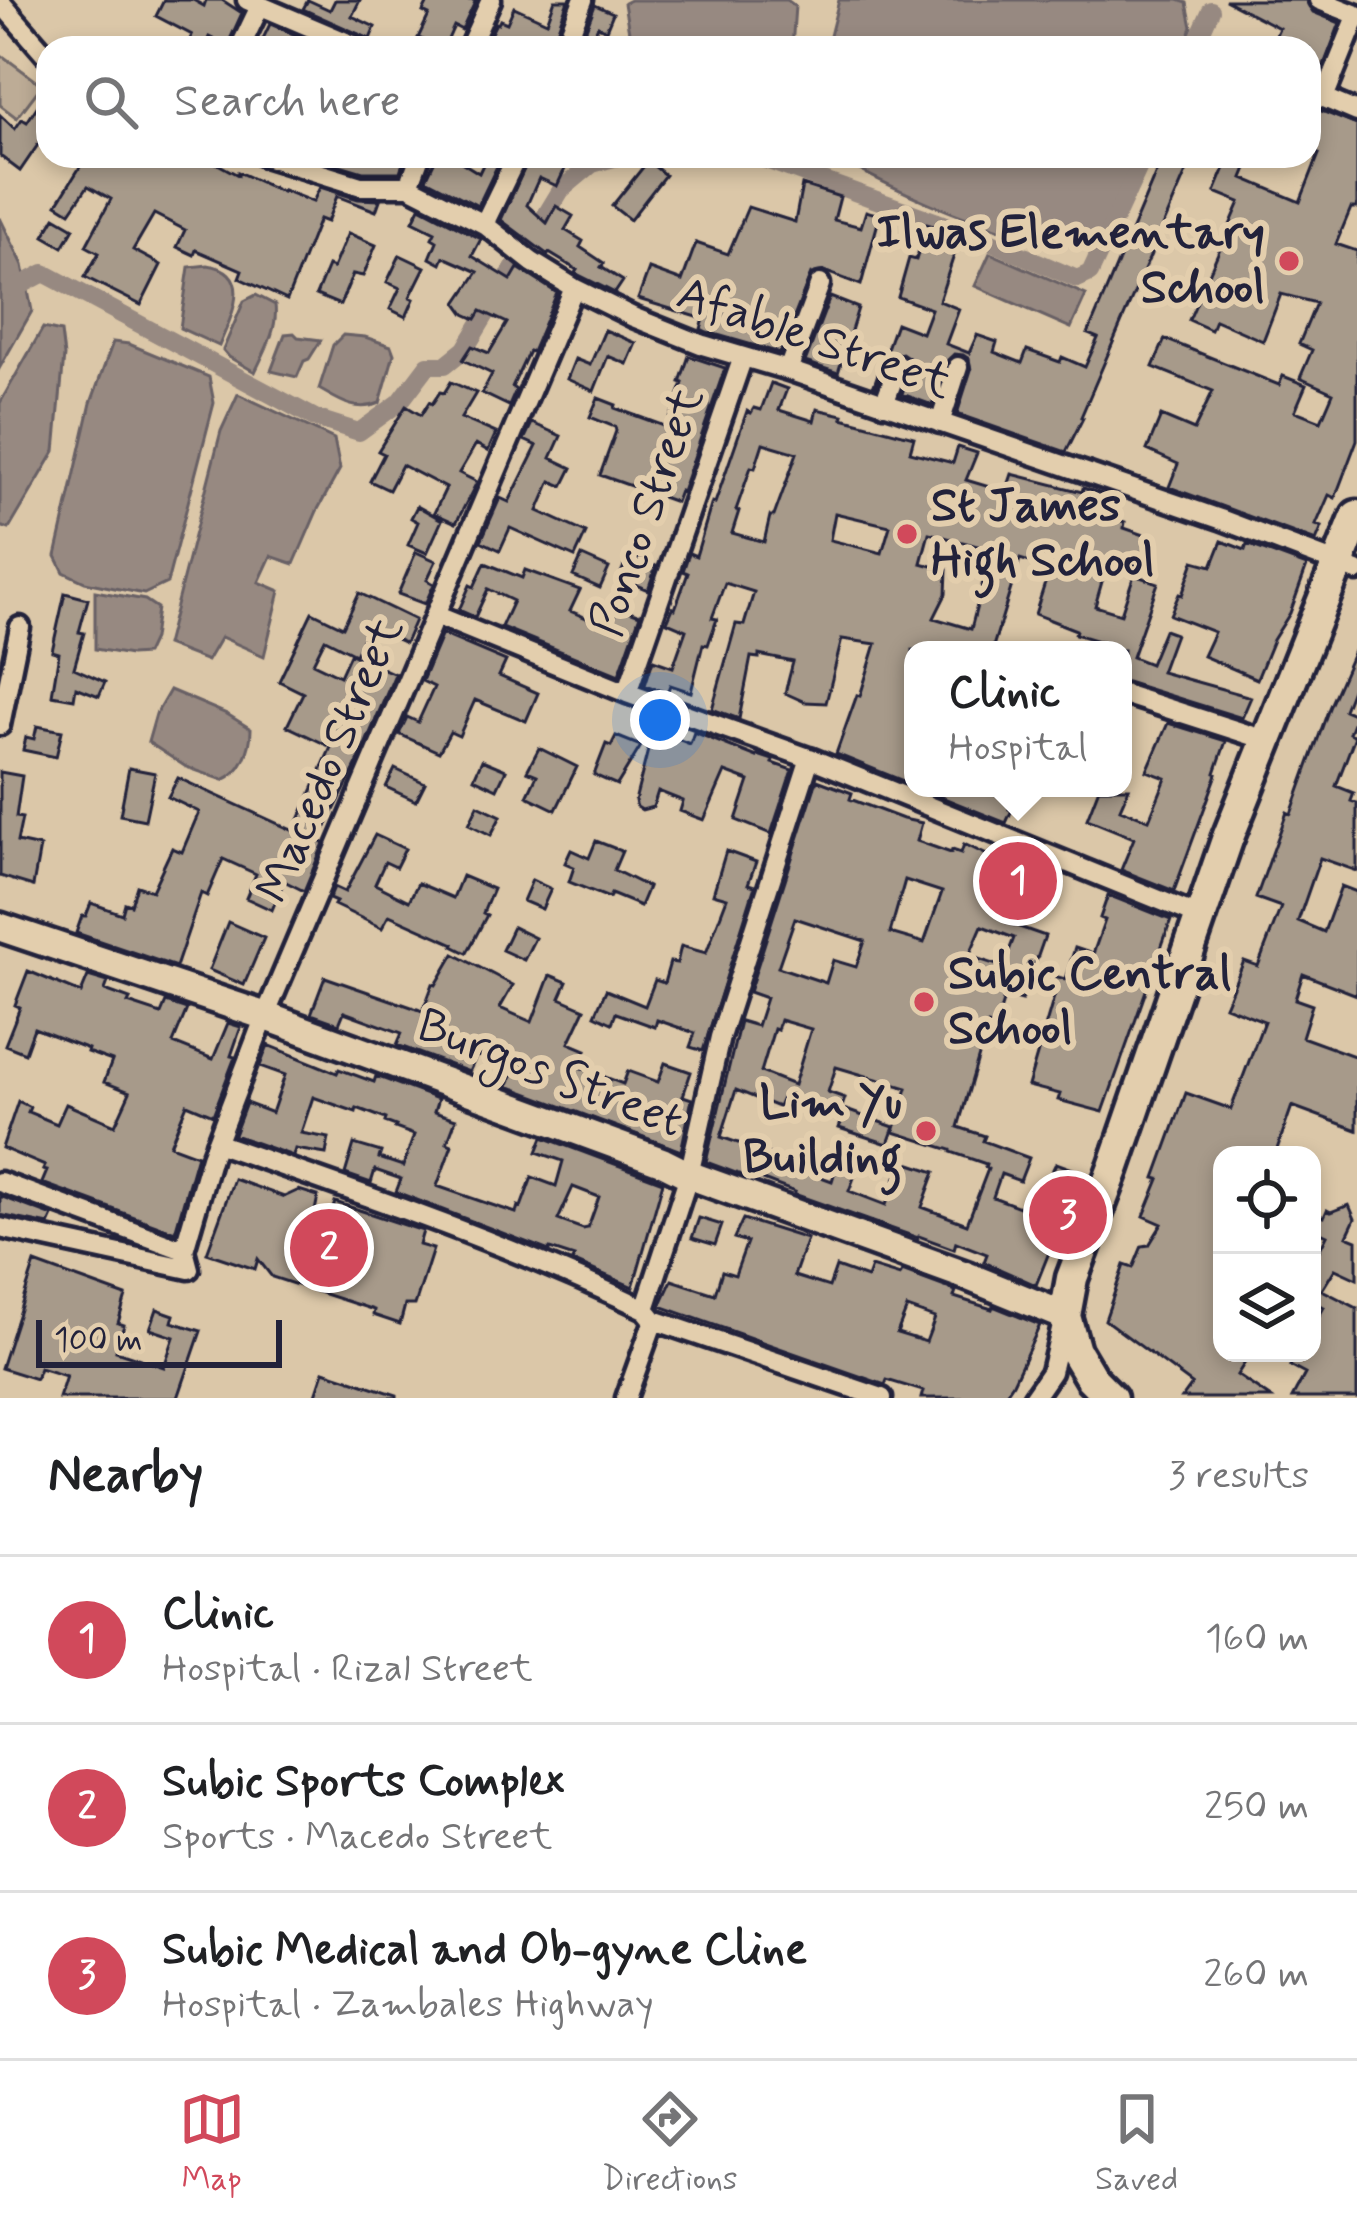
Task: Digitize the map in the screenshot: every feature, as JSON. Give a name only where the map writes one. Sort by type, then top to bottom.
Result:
[{"type":"main road","points":[[1111,1398],[1091,1378],[1075,1351],[1065,1316],[1072,1278],[1265,740],[1348,567],[1357,516]]},
{"type":"street","points":[[474,36],[491,0]]},
{"type":"street","points":[[569,36],[583,0]]},
{"type":"street","points":[[1318,0],[1357,15],[1324,98],[1357,112]]},
{"type":"street","points":[[244,36],[254,3],[331,36]]},
{"type":"street","points":[[2,4],[36,43]]},
{"type":"street","name":"Afable Street","points":[[303,168],[362,186],[409,186],[484,224],[574,288],[633,317],[1348,567]]},
{"type":"street","points":[[409,186],[416,168]]},
{"type":"street","points":[[484,224],[511,168]]},
{"type":"street","points":[[788,370],[820,284]]},
{"type":"street","name":"Macedo Street","points":[[186,1259],[216,1143],[265,1016],[574,288]]},
{"type":"street","name":"Ponco Street","points":[[628,693],[742,356]]},
{"type":"street","points":[[884,404],[898,366]]},
{"type":"street","points":[[940,423],[958,368]]},
{"type":"street","points":[[435,615],[628,693],[904,790]]},
{"type":"street","points":[[0,725],[20,626]]},
{"type":"street","points":[[1132,697],[1265,740]]},
{"type":"street","points":[[626,1398],[689,1175],[720,1037],[813,760]]},
{"type":"street","points":[[925,797],[1199,916]]},
{"type":"street","name":"Burgos Street","points":[[0,927],[265,1016],[1065,1316]]},
{"type":"street","points":[[216,1143],[584,1280],[649,1315],[882,1398]]},
{"type":"street","points":[[0,1182],[186,1259]]},
{"type":"street","points":[[0,1228],[186,1259]]},
{"type":"street","points":[[1033,1398],[1051,1372],[1065,1316]]},
{"type":"shaded area","points":[[787,0],[795,6],[793,36],[632,36],[624,3]]},
{"type":"shaded area","points":[[839,0],[1178,0],[1187,3],[1192,27],[1189,36],[830,36]]},
{"type":"shaded area","points":[[0,54],[36,81],[36,93],[17,118],[0,105]]},
{"type":"shaded area","points":[[857,168],[1133,168],[1106,226],[1081,241],[1011,232]]},
{"type":"shaded area","points":[[0,218],[23,265],[32,311],[0,367]]},
{"type":"shaded area","points":[[990,253],[1086,295],[1071,328],[975,286]]},
{"type":"shaded area","points":[[189,267],[222,269],[235,286],[233,309],[219,346],[180,328]]},
{"type":"shaded area","points":[[256,295],[275,305],[275,323],[255,372],[223,350],[244,301]]},
{"type":"shaded area","points":[[43,328],[61,332],[64,356],[55,451],[9,529],[0,526],[0,403]]},
{"type":"shaded area","points":[[285,334],[321,340],[297,377],[271,371]]},
{"type":"shaded area","points":[[343,335],[391,346],[394,354],[380,403],[356,406],[319,389],[333,345]]},
{"type":"shaded area","points":[[113,342],[129,344],[209,377],[214,403],[167,583],[144,594],[85,582],[64,572],[56,556],[91,403]]},
{"type":"shaded area","points":[[238,394],[334,439],[340,469],[294,564],[271,556],[259,582],[280,591],[264,656],[221,637],[207,661],[166,645],[221,431]]},
{"type":"shaded area","points":[[95,591],[145,600],[157,608],[146,654],[95,649]]},
{"type":"shaded area","points":[[170,690],[251,729],[244,759],[230,776],[223,780],[186,767],[148,742]]},
{"type":"building","points":[[164,0],[193,0],[204,6],[206,0],[222,0],[242,13],[232,36],[192,36],[156,16]]},
{"type":"building","points":[[308,0],[330,10],[335,0],[360,0],[352,16],[375,27],[371,36],[363,36],[303,9]]},
{"type":"building","points":[[429,0],[476,0],[462,30],[454,26],[449,36],[419,36],[429,15],[423,12]]},
{"type":"building","points":[[555,0],[568,0],[555,36],[490,36],[500,20],[507,23],[514,7],[547,22]]},
{"type":"building","points":[[1225,0],[1306,0],[1313,12],[1340,23],[1321,73],[1321,36],[1275,36],[1279,28]]},
{"type":"building","points":[[595,5],[613,13],[606,30],[598,26],[593,36],[583,36]]},
{"type":"building","points":[[270,24],[298,36],[264,36]]},
{"type":"building","points":[[36,108],[36,148],[20,171],[0,156],[0,115],[15,129],[22,119],[27,122]]},
{"type":"building","points":[[1321,111],[1357,125],[1357,208],[1351,208],[1336,244],[1357,251],[1357,440],[1335,498],[1329,495],[1316,525],[1322,527],[1316,541],[1169,487],[1178,464],[1147,450],[1161,416],[1194,430],[1213,391],[1153,367],[1165,339],[1279,385],[1283,376],[1306,385],[1295,411],[1321,421],[1333,393],[1300,378],[1312,350],[1299,344],[1316,303],[1281,294],[1263,341],[1215,320],[1211,330],[1189,320],[1240,202],[1215,192],[1225,168],[1247,168],[1243,178],[1300,202],[1313,168],[1321,168]]},
{"type":"building","points":[[79,168],[225,168],[313,202],[320,187],[358,199],[380,200],[376,211],[337,196],[327,222],[319,219],[287,300],[239,278],[242,270],[177,247],[185,230],[154,214],[133,250],[161,265],[141,305],[85,277],[99,253],[86,246],[111,199],[88,186],[70,212],[57,204]]},
{"type":"building","points":[[350,168],[401,168],[400,172]]},
{"type":"building","points":[[431,168],[471,168],[479,173],[481,168],[496,168],[478,206],[426,179]]},
{"type":"building","points":[[525,168],[565,168],[557,186],[539,178],[527,205],[547,223],[556,206],[573,216],[565,230],[583,241],[580,247],[604,263],[601,267],[623,281],[615,293],[575,273],[577,270],[501,220]]},
{"type":"building","points":[[642,168],[656,168],[665,175],[630,220],[612,206]]},
{"type":"building","points":[[1158,168],[1188,168],[1066,452],[957,414],[971,370],[963,355],[954,354],[946,362],[932,405],[902,394],[911,365],[902,353],[889,356],[874,385],[896,323],[922,333],[931,309],[898,297],[909,258],[916,260],[927,224],[961,234],[939,301],[959,309],[946,344],[969,353],[977,335],[997,342],[994,352],[1022,363],[1027,350],[1085,367],[1098,338],[1088,334]]},
{"type":"building","points":[[802,185],[840,197],[834,220],[861,227],[866,211],[880,215],[861,285],[824,271],[811,274],[780,353],[707,332],[701,329],[704,319],[638,299],[649,269],[682,281],[696,243],[728,254],[748,207],[795,222]]},
{"type":"building","points":[[420,207],[481,239],[472,256],[511,280],[518,268],[557,293],[512,387],[516,390],[509,406],[482,393],[492,374],[463,360],[472,346],[489,353],[507,323],[481,311],[476,319],[465,314],[457,303],[478,272],[444,257],[441,264],[430,258],[437,241],[432,238],[435,232],[413,221]]},
{"type":"building","points":[[55,217],[74,228],[63,247],[44,236]]},
{"type":"building","points":[[348,233],[376,245],[363,276],[353,274],[340,305],[316,295]]},
{"type":"building","points":[[400,255],[425,267],[406,317],[390,309],[400,288],[387,282]]},
{"type":"building","points":[[830,297],[858,308],[838,373],[805,362]]},
{"type":"building","points":[[605,330],[636,343],[627,364],[608,356],[594,391],[567,379],[575,359],[590,365]]},
{"type":"building","points":[[689,356],[725,368],[676,502],[600,475],[616,431],[590,417],[598,398],[667,427]]},
{"type":"building","points":[[451,382],[476,393],[461,418],[496,433],[488,451],[476,444],[459,473],[477,482],[456,523],[434,513],[446,488],[402,465],[389,490],[370,481],[384,454],[378,451],[406,406],[421,415]]},
{"type":"building","points":[[771,383],[787,389],[779,410],[814,421],[817,409],[843,415],[914,437],[910,452],[953,463],[958,447],[977,453],[966,480],[1006,492],[1012,474],[1108,496],[1101,514],[1150,537],[1140,566],[1109,557],[1095,606],[1121,614],[1134,575],[1158,583],[1132,657],[1132,641],[1098,641],[1035,614],[1050,568],[1020,559],[995,641],[904,641],[904,781],[836,754],[876,644],[842,639],[826,703],[805,702],[785,693],[793,662],[759,655],[751,657],[739,719],[712,709],[736,624],[744,625],[754,592],[725,583],[691,692],[670,685],[667,693],[645,685],[653,660],[673,667],[686,630],[667,622],[688,573],[683,571],[689,553],[696,556],[747,411],[761,410]],"holes":[[[763,443],[797,453],[764,542],[732,533],[736,510]],[[835,513],[890,526],[882,553],[830,540]],[[929,533],[989,549],[971,629],[934,618],[946,594],[947,570],[921,563]]]},
{"type":"building","points":[[532,423],[561,436],[551,458],[572,468],[563,486],[551,481],[538,511],[586,533],[575,557],[510,528],[500,550],[481,541],[500,498],[509,502],[537,446],[524,440]]},
{"type":"building","points":[[417,506],[442,520],[427,553],[408,545],[418,522],[411,518]]},
{"type":"building","points":[[1222,541],[1245,550],[1247,544],[1307,566],[1257,679],[1203,656],[1214,632],[1170,615],[1194,561],[1212,566]]},
{"type":"building","points":[[416,552],[436,561],[427,580],[434,584],[425,604],[398,594]]},
{"type":"building","points":[[629,554],[656,566],[648,590],[619,578]]},
{"type":"building","points":[[582,556],[609,568],[600,588],[573,576]]},
{"type":"building","points":[[485,563],[522,578],[525,570],[580,590],[570,611],[610,628],[618,607],[640,615],[619,675],[501,627],[513,601],[488,589],[475,617],[459,610]]},
{"type":"building","points":[[65,593],[88,599],[74,668],[105,682],[99,696],[76,687],[74,699],[52,695],[59,653],[52,651]]},
{"type":"building","points":[[359,593],[415,620],[405,643],[371,628],[355,654],[325,639],[313,663],[340,676],[350,654],[395,674],[319,841],[324,843],[304,891],[284,881],[272,910],[246,898],[256,874],[223,859],[207,896],[201,893],[176,967],[76,933],[91,903],[122,914],[125,903],[131,905],[137,886],[152,891],[172,848],[182,852],[199,812],[168,797],[178,778],[294,831],[331,747],[287,726],[303,693],[279,681],[312,612],[343,627]]},
{"type":"building","points":[[1164,630],[1175,634],[1161,672],[1251,697],[1242,718],[1132,684],[1132,657],[1150,664]]},
{"type":"building","points":[[442,634],[506,661],[499,676],[538,693],[526,721],[475,700],[459,736],[450,732],[439,752],[399,734],[407,717],[418,722],[434,687],[422,681]]},
{"type":"building","points":[[1357,644],[1357,676],[1344,710],[1356,715],[1349,733],[1355,736],[1336,786],[1354,793],[1351,801],[1357,803],[1357,871],[1320,858],[1298,921],[1324,932],[1341,886],[1357,892],[1357,995],[1303,974],[1295,999],[1312,1005],[1302,1037],[1357,1057],[1357,1130],[1292,1106],[1278,1146],[1213,1146],[1213,1362],[1245,1362],[1237,1375],[1271,1398],[1182,1398],[1192,1384],[1105,1320],[1124,1265],[1133,1268],[1142,1246],[1149,1245],[1162,1224],[1144,1216],[1186,1093],[1231,1109],[1264,1021],[1225,1006],[1244,961],[1258,966],[1281,907],[1256,898]]},
{"type":"building","points":[[1168,723],[1226,741],[1174,891],[1121,870],[1134,838],[1087,819],[1096,797],[1125,797],[1120,809],[1149,820],[1166,778],[1147,771]]},
{"type":"building","points":[[37,726],[62,731],[56,757],[23,750],[26,737],[34,739]]},
{"type":"building","points":[[694,732],[792,770],[771,834],[736,820],[749,781],[725,772],[704,820],[680,811],[683,801],[658,791],[653,807],[637,807],[649,746],[659,749],[665,734],[690,744]]},
{"type":"building","points":[[616,736],[641,746],[617,785],[594,775],[606,744],[611,746]]},
{"type":"building","points":[[539,748],[577,767],[556,810],[527,796],[537,775],[527,771]]},
{"type":"building","points":[[482,760],[506,770],[497,789],[474,778]]},
{"type":"building","points":[[129,768],[155,773],[145,820],[120,815]]},
{"type":"building","points":[[395,769],[425,783],[416,801],[386,787]]},
{"type":"building","points":[[0,772],[22,776],[17,842],[40,847],[33,886],[0,876]]},
{"type":"building","points":[[817,780],[852,793],[850,799],[922,823],[917,841],[951,853],[961,853],[964,844],[1029,870],[1008,923],[1045,936],[1033,970],[1065,979],[1075,948],[1093,954],[1108,895],[1171,920],[1103,1112],[1028,1086],[1056,990],[1027,992],[1022,1000],[1005,995],[995,1027],[988,1025],[958,1127],[1029,1158],[1020,1181],[1001,1174],[993,1197],[1033,1212],[1056,1163],[1086,1174],[1036,1285],[984,1262],[987,1254],[956,1242],[954,1249],[918,1238],[706,1162],[740,1021],[757,1026],[766,998],[749,992]],"holes":[[[905,880],[942,892],[924,943],[890,933]],[[795,918],[865,941],[856,967],[833,960],[826,983],[778,967]],[[982,926],[1014,938],[1003,967],[969,956]],[[780,1020],[811,1029],[794,1085],[761,1072]],[[836,1067],[907,1088],[894,1132],[986,1164],[967,1224],[922,1207],[935,1172],[902,1161],[886,1205],[849,1191],[855,1175],[836,1168],[832,1181],[721,1137],[736,1090],[778,1107],[782,1098],[838,1119],[845,1098],[828,1092]]]},
{"type":"building","points":[[941,797],[1014,797],[1006,823]]},
{"type":"building","points":[[478,805],[501,816],[491,835],[469,824]]},
{"type":"building","points":[[375,835],[405,849],[396,867],[385,862],[375,884],[409,901],[418,883],[453,898],[462,876],[493,889],[483,913],[487,915],[467,953],[389,915],[382,928],[329,899],[334,887],[345,892]]},
{"type":"building","points":[[596,841],[622,851],[614,870],[648,887],[640,906],[569,882],[574,867],[565,863],[571,850],[589,858]]},
{"type":"building","points":[[726,851],[756,862],[748,884],[755,886],[703,1051],[690,1047],[695,1033],[657,1020],[655,1027],[616,1013],[612,1023],[595,1015],[606,990],[645,1006],[655,980],[664,983],[670,962],[677,963],[681,946],[706,953],[727,898],[713,894]]},
{"type":"building","points":[[532,880],[551,889],[542,909],[523,901]]},
{"type":"building","points":[[228,922],[264,938],[244,985],[209,970]]},
{"type":"building","points":[[513,927],[535,938],[524,960],[502,950]]},
{"type":"building","points":[[454,954],[513,985],[500,1008],[532,1022],[550,975],[567,982],[560,998],[585,1009],[569,1043],[586,1050],[579,1067],[623,1084],[628,1071],[658,1082],[665,1063],[691,1072],[683,1096],[692,1099],[681,1151],[507,1086],[514,1071],[477,1055],[469,1072],[397,1045],[402,1033],[344,1012],[339,1024],[311,1014],[325,977],[423,1011],[433,984]]},
{"type":"building","points":[[28,971],[81,993],[88,976],[108,982],[105,990],[161,1014],[166,1002],[187,1009],[173,1043],[213,1059],[228,1023],[241,1027],[213,1115],[187,1104],[170,1145],[197,1155],[175,1232],[42,1183],[45,1166],[2,1148],[18,1101],[30,1107],[28,1112],[57,1124],[66,1104],[115,1125],[130,1092],[104,1082],[112,1061],[34,1028],[25,1053],[5,1045]]},
{"type":"building","points":[[268,1045],[337,1073],[339,1069],[374,1082],[376,1076],[438,1099],[434,1112],[456,1119],[437,1186],[516,1213],[532,1177],[556,1186],[563,1161],[537,1152],[543,1137],[663,1182],[633,1287],[572,1261],[574,1257],[396,1192],[401,1179],[375,1170],[371,1183],[345,1174],[354,1144],[381,1152],[379,1158],[403,1166],[414,1135],[386,1119],[313,1097],[301,1133],[329,1138],[326,1154],[295,1149],[293,1156],[234,1135],[246,1103],[272,1113],[285,1075],[260,1066]],"holes":[[[573,1187],[599,1197],[588,1228],[558,1220]]]},
{"type":"building","points":[[846,1110],[894,1127],[888,1144],[839,1128]]},
{"type":"building","points":[[234,1179],[284,1197],[299,1190],[318,1196],[310,1236],[323,1239],[335,1202],[423,1231],[419,1245],[433,1249],[415,1305],[405,1305],[400,1324],[373,1315],[374,1310],[272,1277],[258,1259],[255,1269],[207,1253]]},
{"type":"building","points":[[0,1196],[53,1216],[49,1225],[0,1215]]},
{"type":"building","points":[[1349,1205],[1355,1219],[1347,1236],[1357,1240],[1357,1279],[1335,1269],[1322,1290],[1357,1308],[1357,1398],[1292,1398],[1305,1374],[1290,1366],[1292,1362],[1321,1362],[1321,1247],[1327,1235],[1321,1232],[1321,1216]]},
{"type":"building","points":[[699,1218],[722,1225],[715,1245],[692,1238]]},
{"type":"building","points":[[743,1219],[807,1239],[794,1276],[829,1287],[836,1267],[867,1278],[871,1267],[900,1276],[902,1271],[956,1291],[954,1297],[1040,1325],[1003,1398],[921,1398],[923,1391],[887,1380],[885,1385],[660,1306],[672,1280],[715,1294],[722,1271],[735,1275],[747,1242],[734,1238]],"holes":[[[907,1308],[935,1318],[926,1342],[897,1333]]]},
{"type":"building","points":[[35,1263],[126,1296],[116,1351],[164,1367],[174,1337],[150,1329],[157,1309],[174,1315],[172,1322],[201,1331],[178,1398],[59,1398],[66,1376],[40,1368],[36,1379],[1,1368]]},
{"type":"building","points":[[324,1371],[397,1395],[397,1398],[315,1398]]},
{"type":"waterway","points":[[1199,36],[1211,10]]},
{"type":"waterway","points":[[14,289],[44,273],[315,418],[359,432],[400,402],[428,365],[445,365],[465,349],[561,190],[587,168]]},
{"type":"waterway","points":[[788,168],[987,240],[1077,279],[1090,273],[1138,168]]},
{"type":"place","name":"Ilwas Elementary School","points":[[1289,261]]},
{"type":"place","name":"St James High School","points":[[907,534]]},
{"type":"place","name":"Clinic","points":[[1018,881]]},
{"type":"place","name":"Subic Central School","points":[[924,1002]]},
{"type":"place","name":"Lim Yu Building","points":[[926,1131]]},
{"type":"place","name":"Subic Medical and Ob-gyne Cline","points":[[1068,1215]]},
{"type":"place","name":"Subic Sports Complex","points":[[329,1248]]}]
